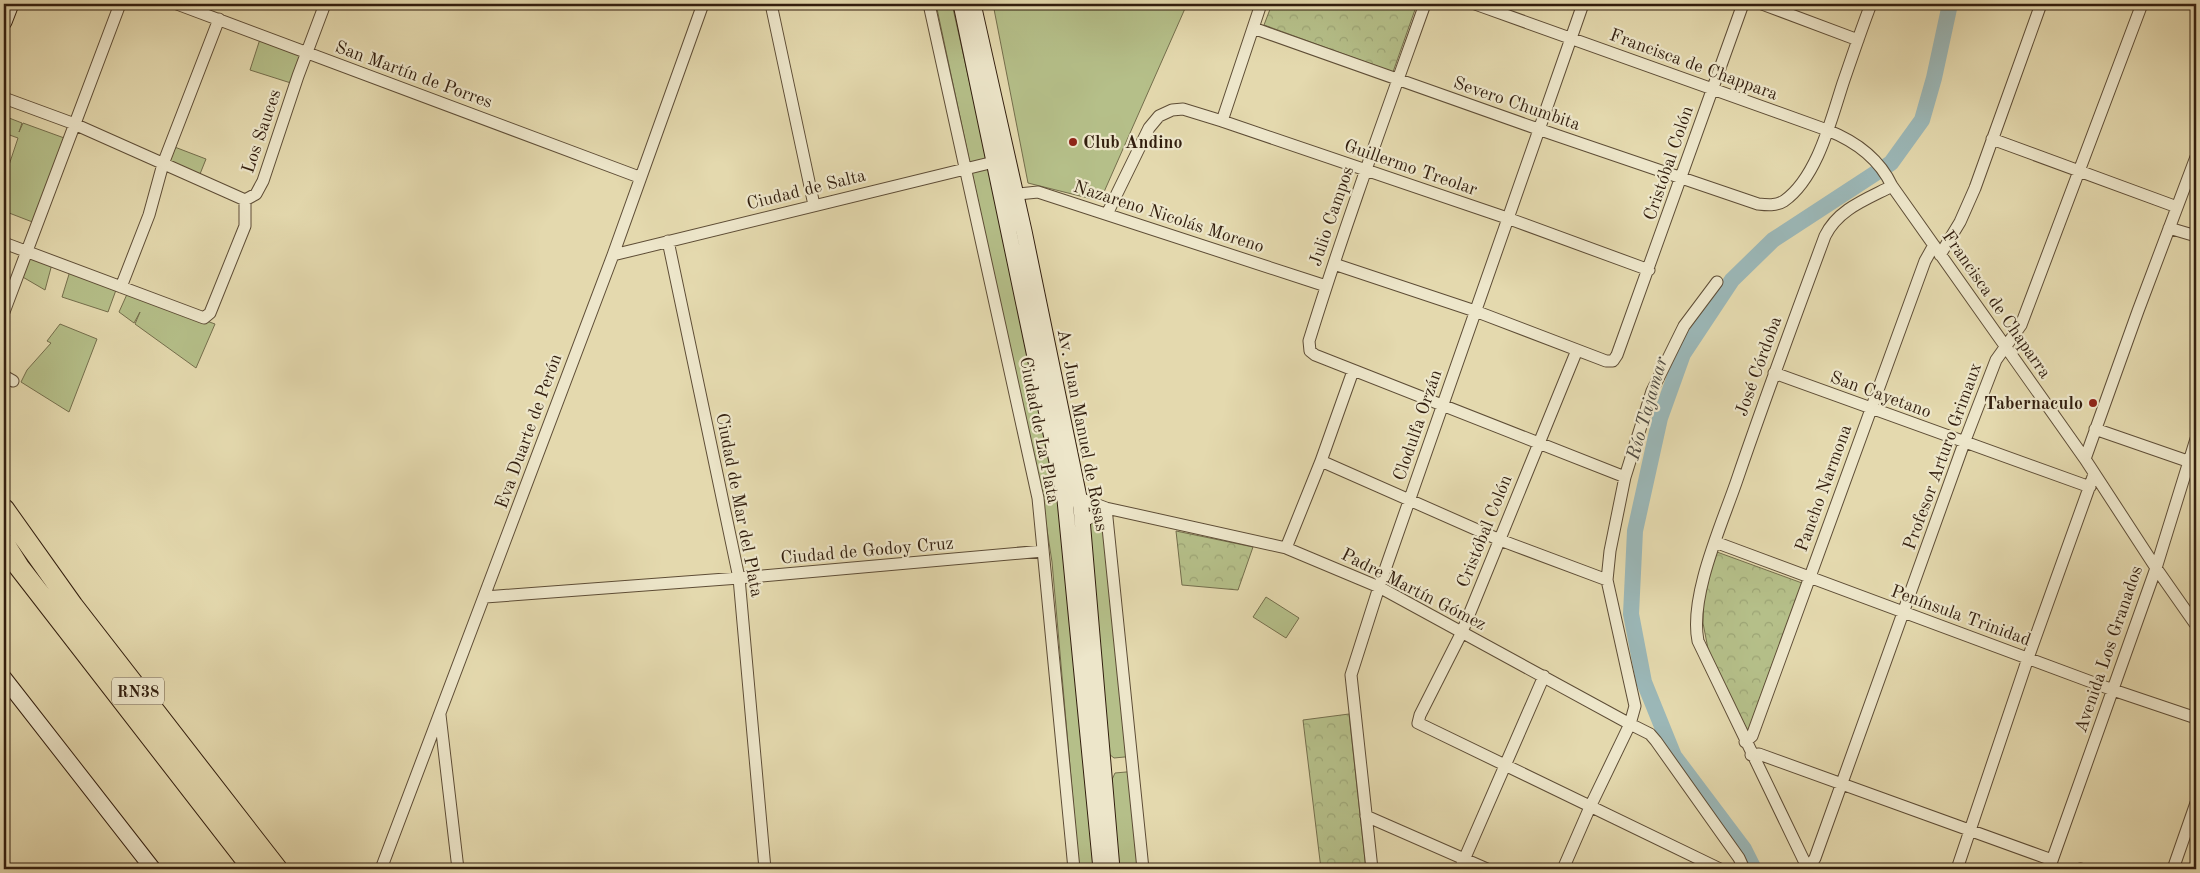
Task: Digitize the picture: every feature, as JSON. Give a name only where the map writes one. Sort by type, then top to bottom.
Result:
[{"type":"highway","name":"RN38","points":[[4,509],[73,606],[277,869]]},
{"type":"highway","name":"RN38","points":[[4,543],[19,567],[253,869]]},
{"type":"main road","points":[[4,22],[11,4]]},
{"type":"main road","name":"Av. Juan Manuel de Rosas","points":[[961,4],[992,162],[1065,500],[1101,869]]},
{"type":"main road","name":"Av. Juan Manuel de Rosas","points":[[973,4],[1016,193],[1083,522],[1112,869]]},
{"type":"main road","points":[[4,678],[153,869]]},
{"type":"street","points":[[4,312],[120,4]]},
{"type":"street","name":"San Martín de Porres","points":[[177,4],[639,177]]},
{"type":"street","name":"Los Sauces","points":[[245,200],[256,194],[264,181],[306,52],[325,4]]},
{"type":"street","name":"Eva Duarte de Perón","points":[[381,869],[613,255],[639,177],[703,4]]},
{"type":"street","points":[[771,4],[814,205]]},
{"type":"street","name":"Ciudad de La Plata","points":[[929,4],[967,169],[1038,498],[1074,869]]},
{"type":"street","points":[[1222,120],[1261,4]]},
{"type":"street","name":"Julio Campos","points":[[1353,372],[1315,355],[1310,351],[1309,341],[1365,170],[1425,4]]},
{"type":"street","name":"Francisca de Chappara","points":[[1475,4],[1846,137],[1861,146],[1890,181]]},
{"type":"street","name":"Clodulfa Orzán","points":[[1372,869],[1350,688],[1351,675],[1442,404],[1583,4]]},
{"type":"street","name":"Cristóbal Colón","points":[[1504,766],[1418,723],[1420,715],[1462,632],[1577,350],[1606,361],[1613,361],[1617,355],[1743,4]]},
{"type":"street","points":[[1762,4],[1858,40]]},
{"type":"street","points":[[1828,130],[1871,4]]},
{"type":"street","name":"Pancho Narmona","points":[[1745,742],[1752,736],[1925,261],[1937,250],[1963,217],[2041,4]]},
{"type":"street","name":"Profesor Arturo Grimaux","points":[[1808,869],[1815,858],[1964,443],[1996,360],[2021,325],[2142,4]]},
{"type":"street","points":[[121,287],[149,214],[163,164],[219,20]]},
{"type":"street","name":"Severo Chumbita","points":[[1253,28],[1538,130],[1758,204],[1771,205],[1782,202],[1801,184],[1810,170],[1828,130]]},
{"type":"street","points":[[4,98],[74,124],[245,200],[244,226],[210,313],[204,318],[4,243]]},
{"type":"street","name":"Guillermo Treolar","points":[[1107,214],[1149,128],[1159,116],[1172,110],[1183,109],[1222,120],[1507,218],[1649,270]]},
{"type":"street","points":[[1992,139],[2177,207]]},
{"type":"street","points":[[2085,458],[2196,157]]},
{"type":"street","name":"Ciudad de Salta","points":[[613,255],[1008,159]]},
{"type":"street","name":"Francisca de Chaparra","points":[[1890,181],[2085,458],[2156,568],[2196,625]]},
{"type":"street","name":"José Córdoba","points":[[1808,869],[1751,755],[1698,641],[1695,620],[1700,590],[1715,542],[1774,373],[1831,223],[1839,215],[1890,181]]},
{"type":"street","name":"Nazareno Nicolás Moreno","points":[[1000,197],[1016,193],[1038,192],[1326,286]]},
{"type":"street","points":[[2169,228],[2196,236]]},
{"type":"street","name":"Ciudad de Mar del Plata","points":[[668,241],[739,578],[765,869]]},
{"type":"street","points":[[1334,264],[1475,311],[1577,350]]},
{"type":"street","points":[[1563,869],[1630,724],[1635,706],[1607,580],[1610,551],[1626,477],[1652,391],[1668,355],[1684,326],[1717,282]]},
{"type":"street","points":[[1286,548],[1321,462],[1353,372],[1442,404],[1626,477]]},
{"type":"street","name":"San Cayetano","points":[[1774,373],[2090,487]]},
{"type":"street","points":[[2095,429],[2192,462]]},
{"type":"street","name":"Avenida Los Granados","points":[[2051,865],[2192,462],[2196,438]]},
{"type":"street","points":[[1321,462],[1500,540],[1607,580]]},
{"type":"street","points":[[1957,869],[2028,658],[2094,474]]},
{"type":"street","name":"Padre Martín Gómez","points":[[1079,498],[1106,508],[1286,548],[1379,587],[1650,734],[1739,858],[1744,869]]},
{"type":"street","points":[[1083,522],[1106,508],[1143,869]]},
{"type":"street","name":"Península Trinidad","points":[[1715,542],[2112,690],[2196,718]]},
{"type":"street","name":"Ciudad de Godoy Cruz","points":[[485,597],[1043,552]]},
{"type":"street","points":[[1462,864],[1544,676]]},
{"type":"street","points":[[440,713],[458,869]]},
{"type":"street","points":[[1751,755],[1759,754],[1841,783],[1969,831],[2051,865]]},
{"type":"street","points":[[1504,766],[1720,869]]},
{"type":"street","points":[[2173,869],[2196,803]]},
{"type":"street","points":[[1366,816],[1462,864],[1487,869]]},
{"type":"green space","points":[[936,4],[952,4],[987,160],[970,164]]},
{"type":"green space","name":"Club Andino","points":[[993,4],[1187,4],[1100,201],[1028,183]]},
{"type":"green space","points":[[1272,4],[1417,4],[1393,72],[1264,25]]},
{"type":"green space","points":[[261,36],[305,53],[294,84],[250,70]]},
{"type":"green space","points":[[4,116],[22,123],[19,132],[23,123],[67,139],[35,223],[4,211],[4,164],[9,165],[18,138],[4,133]]},
{"type":"green space","points":[[172,146],[206,159],[200,174],[166,160]]},
{"type":"green space","points":[[990,168],[1061,514],[1095,869],[1079,869],[1052,562],[1042,497],[972,173]]},
{"type":"green space","points":[[28,256],[52,264],[45,290],[21,276]]},
{"type":"green space","points":[[70,271],[116,290],[108,312],[62,297]]},
{"type":"green space","points":[[128,292],[215,324],[196,368],[135,324],[140,312],[134,323],[119,312]]},
{"type":"green space","points":[[60,324],[97,339],[69,412],[21,382],[27,370],[51,343],[47,341]]},
{"type":"green space","points":[[1095,518],[1107,519],[1135,756],[1114,758],[1109,754],[1087,524]]},
{"type":"green space","points":[[1176,531],[1253,547],[1238,590],[1182,585]]},
{"type":"green space","points":[[1717,552],[1802,583],[1748,731],[1739,721],[1709,654],[1703,623],[1704,591]]},
{"type":"green space","points":[[1266,597],[1299,618],[1286,638],[1253,617]]},
{"type":"green space","points":[[1349,714],[1366,869],[1321,869],[1303,720]]},
{"type":"green space","points":[[1137,771],[1148,869],[1119,869],[1110,784],[1115,773]]},
{"type":"waterway","name":"Río Tajamar","points":[[1754,869],[1744,849],[1674,756],[1644,682],[1631,614],[1635,531],[1660,418],[1683,354],[1732,280],[1773,240],[1891,163],[1922,120],[1934,78],[1950,4]]},
{"type":"place","name":"Club Andino","points":[[1073,142]]},
{"type":"place","name":"Tabernaculo","points":[[2093,403]]}]
